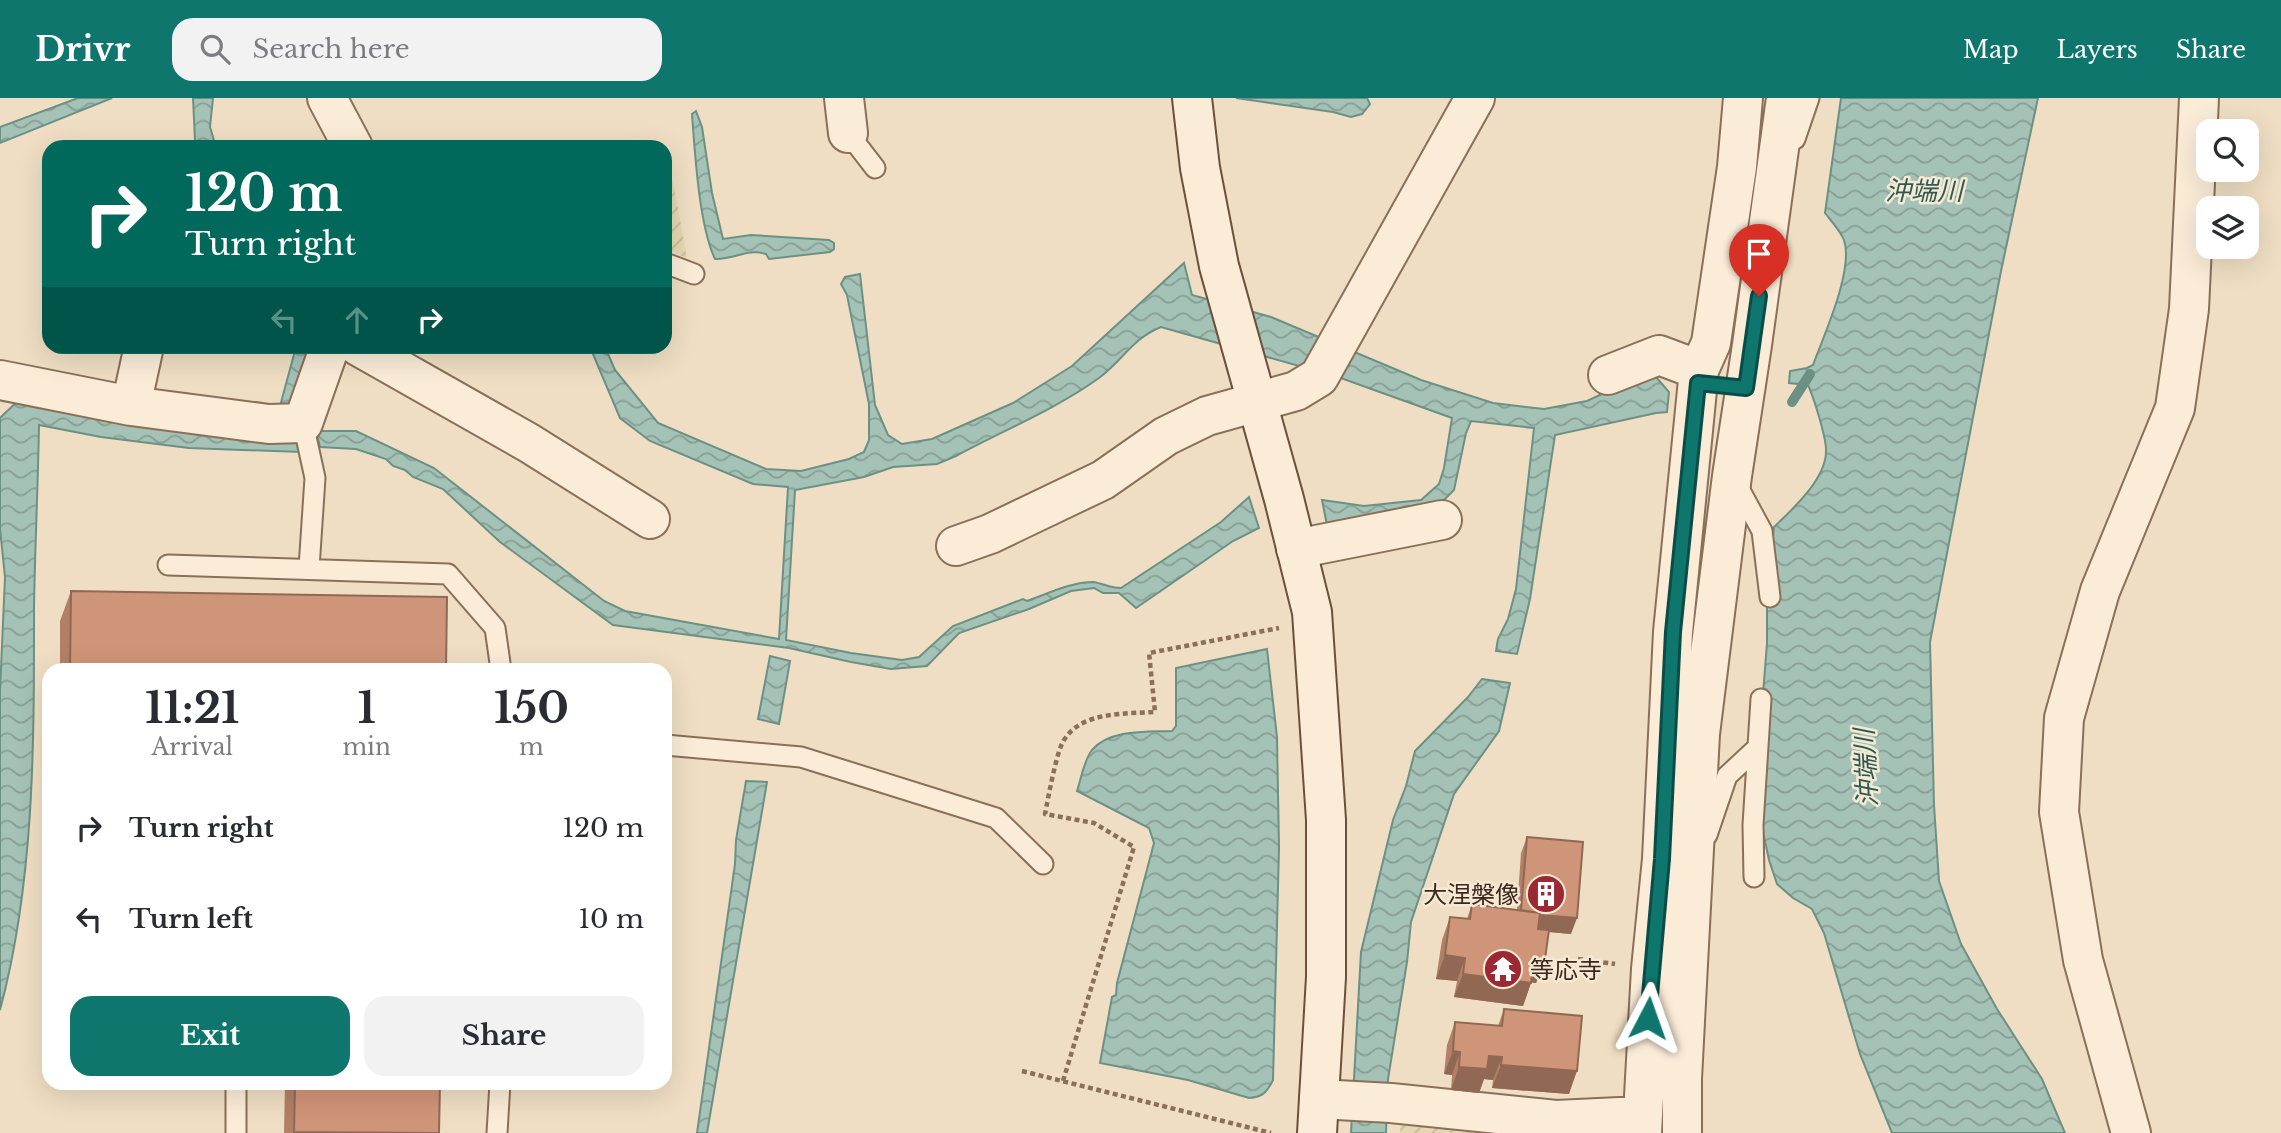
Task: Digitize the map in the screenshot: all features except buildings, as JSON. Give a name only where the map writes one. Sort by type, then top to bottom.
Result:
[{"type":"street","points":[[327,98],[349,140]]},
{"type":"street","points":[[1192,98],[1200,168],[1219,266],[1312,612],[1326,820],[1327,1111],[1391,1102],[1646,1127]]},
{"type":"street","points":[[956,546],[990,534],[1103,480],[1176,431],[1207,416],[1296,391],[1318,377],[1475,98]]},
{"type":"street","points":[[1646,1127],[1651,969],[1662,859],[1673,632],[1698,377],[1712,343],[1737,167],[1742,98]]},
{"type":"street","points":[[1682,1133],[1682,1079],[1700,734],[1732,476],[1786,98]]},
{"type":"street","points":[[2131,1133],[2083,960],[2059,812],[2064,718],[2100,592],[2175,408],[2189,309],[2199,98]]},
{"type":"street","points":[[131,406],[142,354]]},
{"type":"street","points":[[0,380],[131,406],[270,424],[307,439],[329,354]]},
{"type":"street","points":[[372,354],[529,443],[650,519]]},
{"type":"street","points":[[1608,375],[1659,355],[1698,377],[1746,388]]},
{"type":"street","points":[[1296,549],[1442,520]]},
{"type":"street","points":[[1646,1127],[1682,1079]]},
{"type":"lane","points":[[1779,147],[1795,142],[1809,98]]},
{"type":"lane","points":[[846,115],[875,168]]},
{"type":"lane","points":[[672,266],[694,274]]},
{"type":"lane","points":[[307,439],[315,478],[309,568]]},
{"type":"lane","points":[[1732,476],[1762,531],[1770,597]]},
{"type":"lane","points":[[168,565],[448,574],[495,628],[500,663]]},
{"type":"lane","points":[[1754,877],[1753,825],[1761,699]]},
{"type":"lane","points":[[672,746],[801,757],[996,818],[1043,863]]},
{"type":"lane","points":[[1692,883],[1727,776],[1756,749]]},
{"type":"lane","points":[[236,1090],[236,1133]]},
{"type":"lane","points":[[496,1133],[499,1090]]},
{"type":"path","points":[[1063,1081],[1134,847],[1094,823],[1045,814],[1063,740],[1079,724],[1110,715],[1155,712],[1149,653],[1286,626],[1313,625]]},
{"type":"path","points":[[1021,1071],[1271,1133]]},
{"type":"shaded area","points":[[672,181],[673,181],[687,258],[672,252]]},
{"type":"shaded area","points":[[1401,1114],[1532,1133],[1400,1133]]},
{"type":"water","points":[[78,98],[112,98],[0,143],[0,127]]},
{"type":"water","points":[[193,98],[213,98],[210,127],[214,140],[195,140]]},
{"type":"water","points":[[1236,98],[1367,98],[1370,104],[1362,114],[1351,117]]},
{"type":"water","name":"沖端川","points":[[1841,98],[2038,98],[2001,271],[1930,642],[1934,805],[1939,881],[1961,944],[1997,1009],[2042,1079],[2065,1133],[1892,1133],[1860,1054],[1824,933],[1812,909],[1777,884],[1769,860],[1759,813],[1758,758],[1767,643],[1767,591],[1774,527],[1808,492],[1825,461],[1824,436],[1808,385],[1789,383],[1790,371],[1813,365],[1836,302],[1845,268],[1844,240],[1825,213]]},
{"type":"water","points":[[696,111],[702,127],[712,193],[723,239],[751,235],[829,240],[834,243],[834,249],[830,252],[769,259],[766,254],[753,252],[715,259],[705,228],[699,189],[692,114]]},
{"type":"water","points":[[1184,263],[1192,295],[1271,317],[1421,380],[1493,403],[1544,409],[1587,401],[1651,371],[1669,392],[1667,412],[1555,435],[1530,599],[1517,654],[1496,651],[1516,589],[1534,428],[1471,421],[1454,490],[1438,506],[1327,525],[1322,500],[1364,506],[1421,500],[1439,484],[1452,418],[1338,377],[1161,327],[1135,343],[1099,378],[1082,389],[1047,410],[956,456],[937,464],[893,467],[864,477],[795,490],[786,640],[902,660],[919,657],[953,626],[1023,599],[1027,601],[1076,584],[1093,582],[1121,588],[1221,522],[1249,497],[1259,528],[1233,541],[1136,608],[1119,593],[1103,593],[1094,588],[1071,591],[1029,609],[959,633],[927,666],[891,669],[789,648],[613,625],[500,542],[443,489],[413,477],[386,459],[356,449],[320,447],[316,431],[356,431],[434,468],[604,601],[625,611],[779,639],[788,487],[753,484],[650,441],[620,418],[593,354],[608,354],[615,370],[658,423],[766,469],[801,471],[849,459],[864,452],[869,440],[869,404],[847,295],[841,284],[845,277],[860,274],[875,405],[888,435],[902,444],[932,439],[1013,403],[1072,366]]},
{"type":"water","points":[[294,354],[315,354],[301,452],[189,448],[101,437],[39,425],[30,810],[20,911],[0,1010],[0,691],[5,577],[0,529],[0,418],[24,395],[280,406]]},
{"type":"water","points":[[1267,649],[1277,737],[1279,848],[1273,1080],[1264,1093],[1249,1098],[1188,1080],[1100,1063],[1112,997],[1116,995],[1154,843],[1149,828],[1077,791],[1087,759],[1100,743],[1129,733],[1172,731],[1176,726],[1176,668]]},
{"type":"water","points":[[770,656],[790,661],[779,724],[758,719]]},
{"type":"water","points":[[1482,679],[1510,683],[1499,731],[1454,794],[1411,922],[1388,1079],[1386,1133],[1351,1133],[1361,952],[1393,820],[1415,751]]},
{"type":"water","points":[[746,781],[767,782],[707,1133],[697,1133],[735,864],[736,840]]},
{"type":"waterway","points":[[1792,402],[1810,374]]},
{"type":"place","name":"大涅槃像","points":[[1546,894]]},
{"type":"place","name":"等応寺","points":[[1503,969]]},
{"type":"route","points":[[1648,1018],[1662,859],[1673,632],[1698,383],[1746,388],[1759,296]]}]
